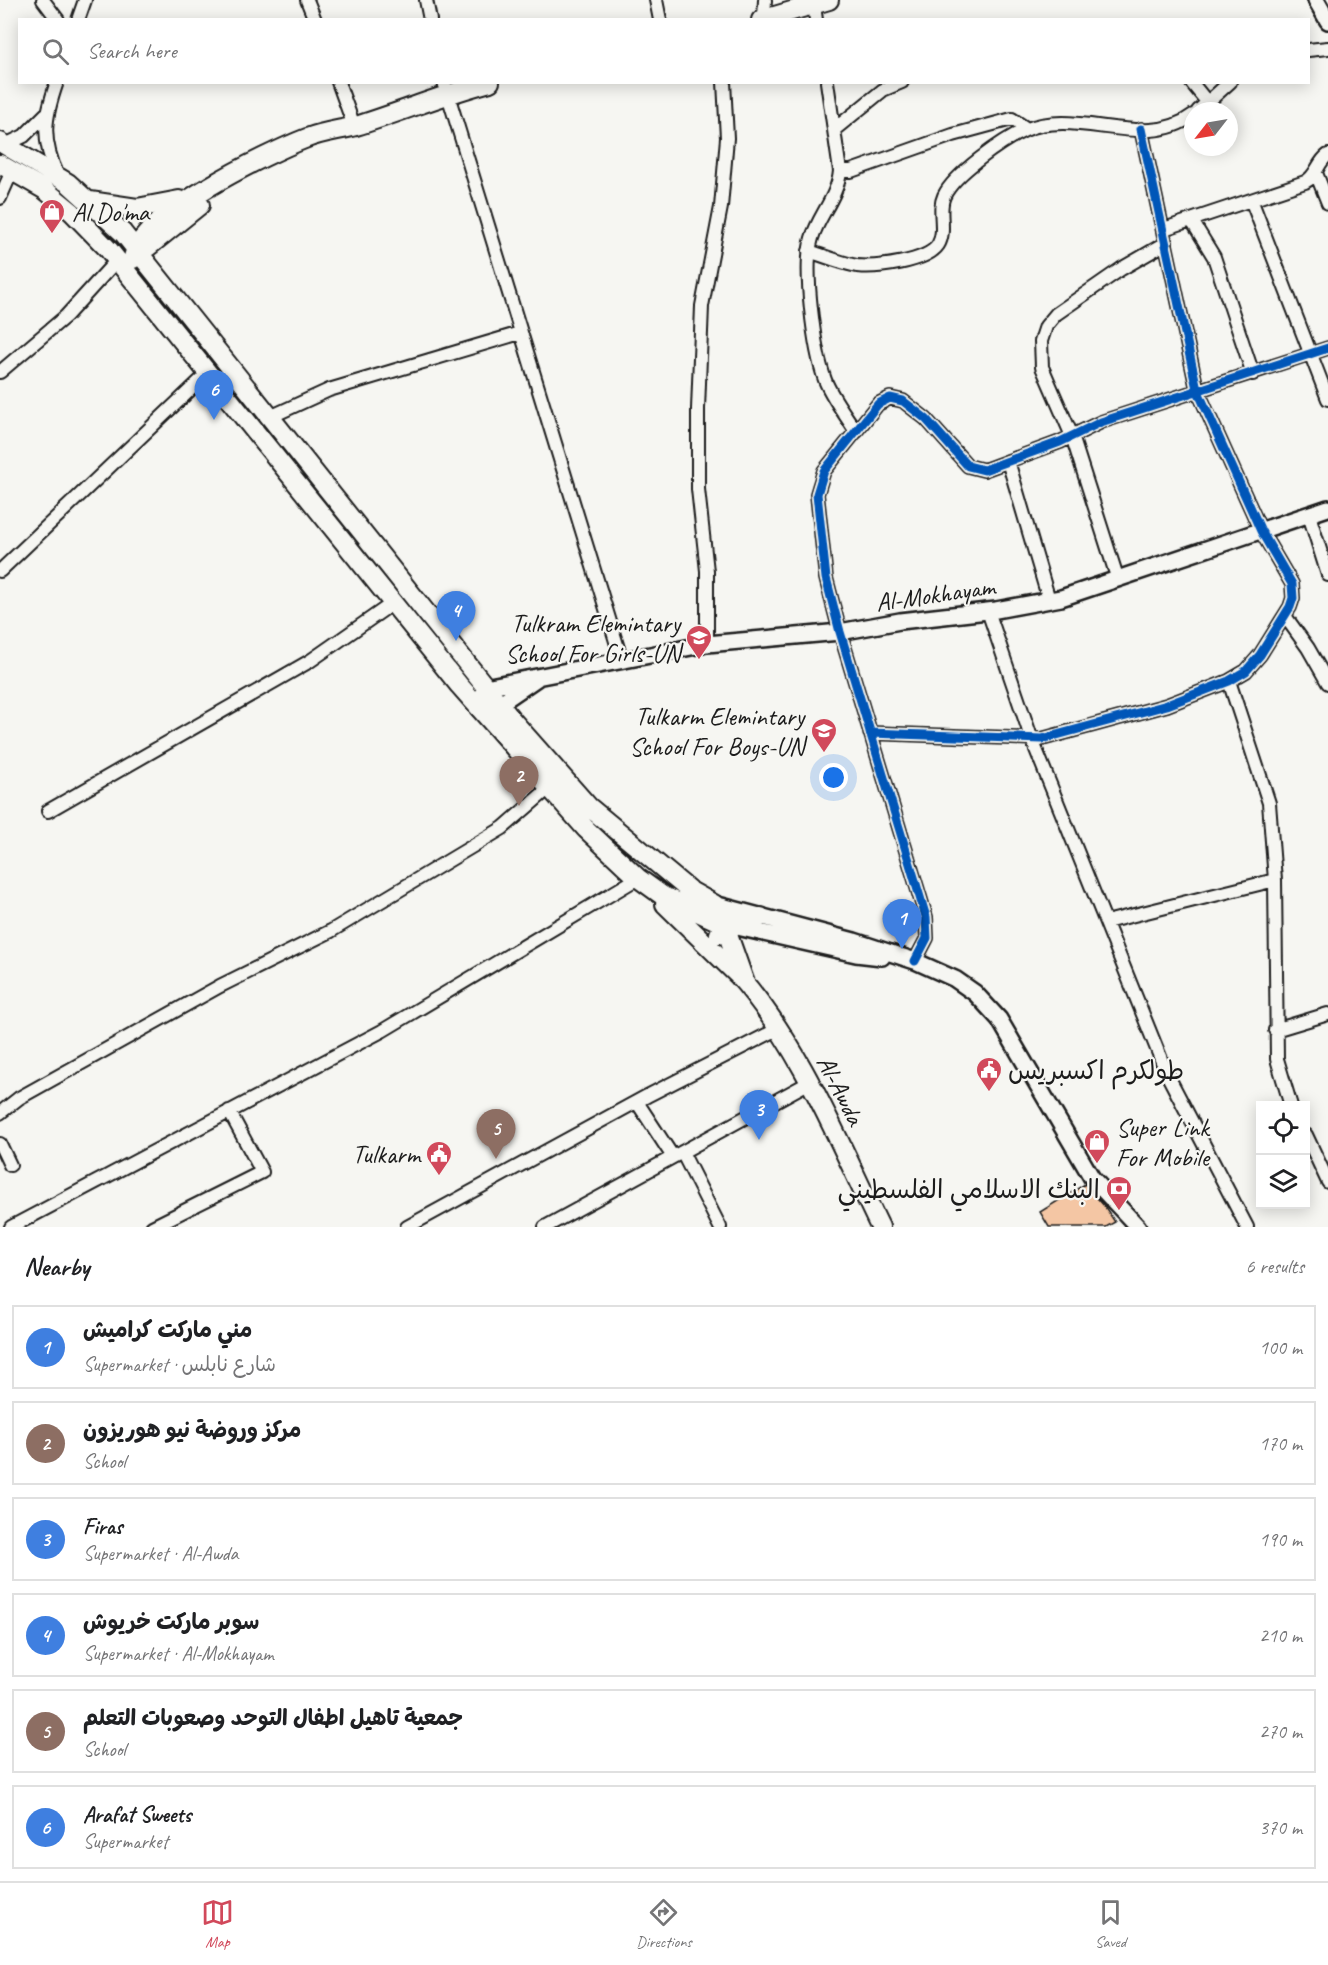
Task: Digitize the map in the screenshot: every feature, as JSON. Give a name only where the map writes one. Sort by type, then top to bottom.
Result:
[{"type":"main road","points":[[768,18],[819,8]]},
{"type":"main road","points":[[131,254],[160,237],[208,201],[354,126],[446,89],[477,84]]},
{"type":"main road","points":[[354,126],[309,137],[256,162],[165,215],[149,229],[131,254],[133,279],[479,709],[586,829],[745,983]]},
{"type":"main road","points":[[3,143],[58,176],[90,201],[131,254],[171,292],[485,687],[589,807],[689,890],[714,904],[724,924]]},
{"type":"main road","points":[[6,168],[45,190],[101,242],[131,254]]},
{"type":"main road","points":[[90,201],[137,208],[195,196]]},
{"type":"main road","points":[[160,237],[160,262],[171,292]]},
{"type":"main road","points":[[638,878],[689,910],[724,924]]},
{"type":"main road","points":[[745,983],[722,952],[718,936],[724,924],[736,917],[760,917]]},
{"type":"main road","name":"Al-Awda","points":[[745,983],[778,1029],[810,1082],[880,1227]]},
{"type":"street","points":[[43,0],[56,18]]},
{"type":"street","points":[[79,18],[85,0]]},
{"type":"street","points":[[307,0],[314,18]]},
{"type":"street","points":[[426,0],[430,18]]},
{"type":"street","points":[[656,0],[660,18]]},
{"type":"street","points":[[763,18],[765,0]]},
{"type":"street","points":[[1316,0],[1328,21]]},
{"type":"street","points":[[1310,50],[1328,48]]},
{"type":"street","points":[[56,84],[46,114],[47,145],[58,176]]},
{"type":"street","points":[[339,84],[354,126]]},
{"type":"street","points":[[707,644],[707,571],[698,489],[698,409],[702,306],[721,207],[727,138],[724,84]]},
{"type":"street","points":[[827,84],[840,171],[838,185],[821,214],[809,251],[813,320],[825,380],[856,432]]},
{"type":"street","points":[[835,129],[882,90],[897,84]]},
{"type":"street","points":[[1193,84],[1207,102]]},
{"type":"street","points":[[1209,102],[1228,84]]},
{"type":"street","points":[[446,89],[622,661]]},
{"type":"street","points":[[3,143],[24,136],[46,114]]},
{"type":"street","points":[[840,171],[851,171],[953,135],[1012,119],[1027,129]]},
{"type":"street","points":[[809,251],[857,266],[895,264],[932,252],[941,238],[942,202],[948,189],[991,149],[1027,129],[1069,123],[1141,129],[1171,128],[1184,121]]},
{"type":"street","points":[[870,733],[1037,742],[1167,705],[1229,681],[1253,664],[1285,616],[1293,598],[1292,584],[1261,531],[1197,389],[1141,129]]},
{"type":"street","points":[[1164,229],[1252,202],[1305,182],[1316,173],[1318,166],[1328,155]]},
{"type":"street","points":[[0,198],[6,168]]},
{"type":"street","points":[[1316,173],[1328,203]]},
{"type":"street","points":[[1252,202],[1328,399]]},
{"type":"street","points":[[1192,221],[1214,257],[1253,374]]},
{"type":"street","points":[[1118,580],[1072,436],[1042,368],[1042,334],[1056,314],[1121,269],[1166,243]]},
{"type":"street","points":[[0,372],[66,316],[131,254]]},
{"type":"street","points":[[270,417],[329,390],[520,333]]},
{"type":"street","points":[[915,961],[927,938],[927,917],[870,733],[826,578],[818,486],[824,471],[878,404],[884,400],[897,399],[926,419],[972,470],[984,470],[1072,436],[1101,422],[1328,348]]},
{"type":"street","points":[[0,572],[208,373]]},
{"type":"street","points":[[1008,461],[1049,600]]},
{"type":"street","name":"Al-Mokhayam","points":[[485,687],[707,644],[840,632],[1049,600],[1118,580],[1328,508]]},
{"type":"street","points":[[1309,515],[1327,572]]},
{"type":"street","points":[[48,811],[309,661],[393,603]]},
{"type":"street","points":[[988,611],[1106,922],[1167,1074],[1247,1227]]},
{"type":"street","points":[[1285,616],[1308,648],[1328,683]]},
{"type":"street","points":[[485,687],[479,709],[499,704],[537,678]]},
{"type":"street","points":[[1229,681],[1269,803],[1275,880],[1275,1030],[1279,1073],[1289,1101]]},
{"type":"street","points":[[0,1113],[19,1098],[220,986],[331,931],[503,828],[549,788]]},
{"type":"street","points":[[11,1227],[382,1031],[638,878]]},
{"type":"street","points":[[1106,922],[1275,880]]},
{"type":"street","points":[[714,904],[854,941],[915,961],[955,979],[988,1005],[999,1019],[1092,1178],[1138,1227]]},
{"type":"street","points":[[724,924],[856,954],[915,961]]},
{"type":"street","points":[[1275,1030],[1328,1014]]},
{"type":"street","points":[[407,1227],[637,1102],[778,1029]]},
{"type":"street","points":[[544,1227],[565,1222],[678,1154],[810,1082]]},
{"type":"street","points":[[637,1102],[678,1154],[720,1227]]},
{"type":"street","points":[[153,1227],[262,1172],[229,1111]]},
{"type":"street","points":[[0,1144],[10,1165]]},
{"type":"street","points":[[1310,1145],[1328,1182]]},
{"type":"building","points":[[1085,1184],[1115,1222],[1106,1227],[1049,1227],[1040,1212]]},
{"type":"cycle path","points":[[870,733],[1042,739],[1167,705],[1229,681],[1246,671],[1260,655],[1290,607],[1293,598],[1292,584],[1261,531],[1197,389],[1141,129]]},
{"type":"cycle path","points":[[915,961],[927,938],[926,917],[840,632],[826,578],[817,494],[824,471],[878,404],[890,398],[903,401],[926,419],[968,466],[984,470],[1060,442],[1101,422],[1328,348]]},
{"type":"place","name":"Al Do'ma","points":[[52,235]]},
{"type":"place","name":"Arafat Sweets","points":[[214,420]]},
{"type":"place","name":"سوبر ماركت خريوش","points":[[456,641]]},
{"type":"place","name":"Tulkram Elemintary School For Girls-UN","points":[[699,661]]},
{"type":"place","name":"Tulkarm Elemintary School For Boys-UN","points":[[824,754]]},
{"type":"place","name":"مركز وروضة نيو هوريزون","points":[[519,806]]},
{"type":"place","name":"مني ماركت كراميش","points":[[902,949]]},
{"type":"place","name":"طولكرم اكسبريس","points":[[989,1093]]},
{"type":"place","name":"Firas","points":[[759,1140]]},
{"type":"place","name":"جمعية تاهيل اطفال التوحد وصعوبات التعلم","points":[[496,1159]]},
{"type":"place","name":"Super Link For Mobile","points":[[1097,1165]]},
{"type":"place","name":"Tulkarm","points":[[439,1177]]},
{"type":"place","name":"البنك الاسلامي الفلسطيني","points":[[1119,1212]]}]
